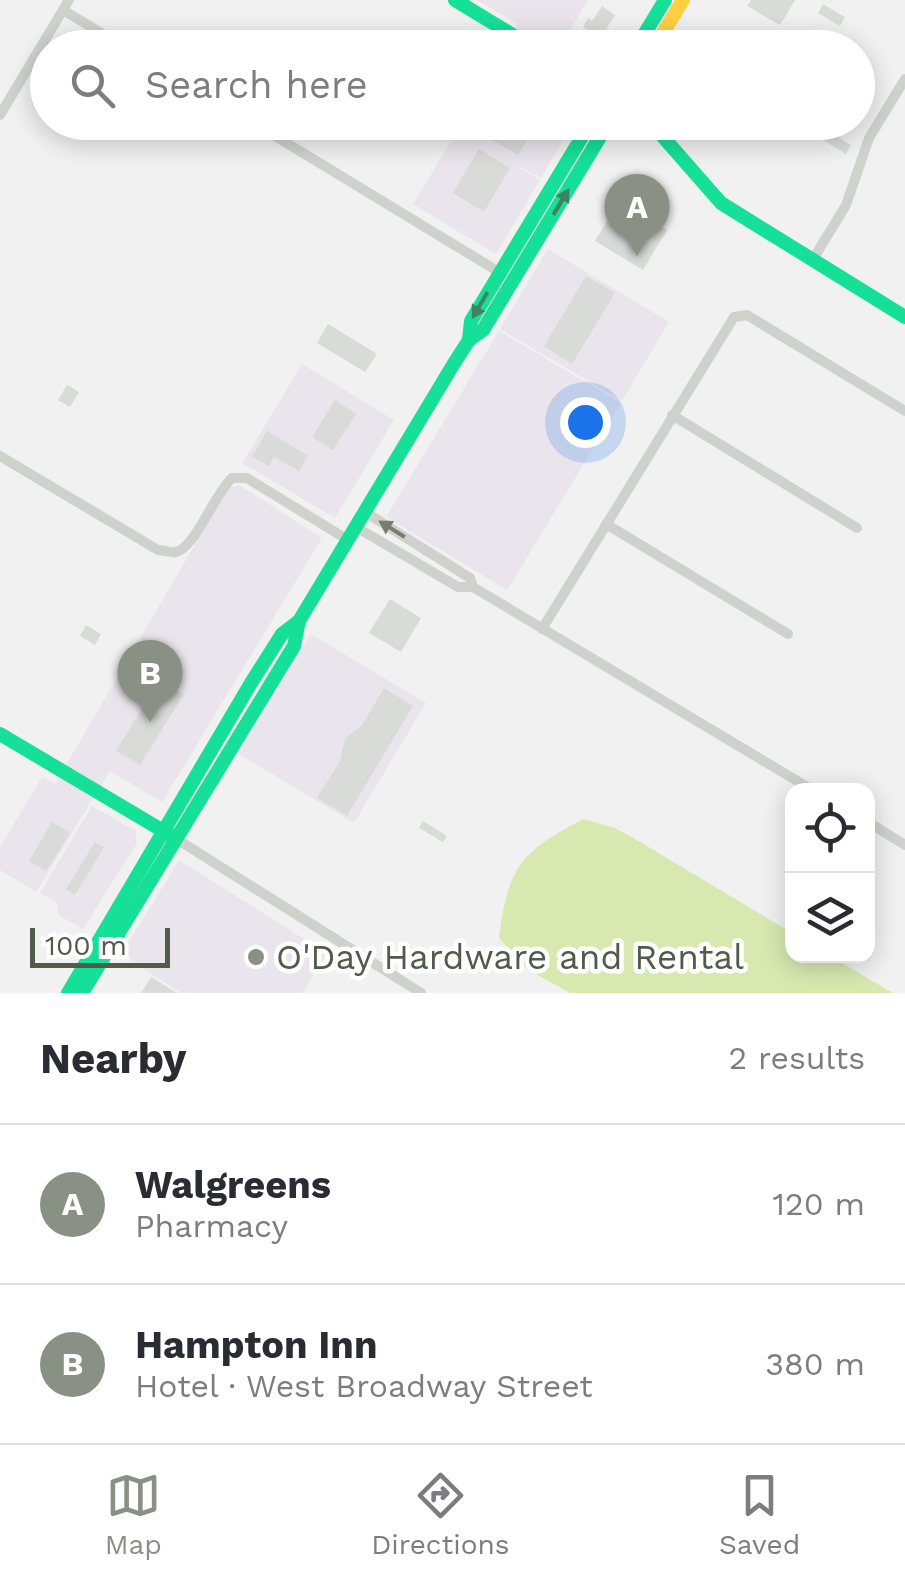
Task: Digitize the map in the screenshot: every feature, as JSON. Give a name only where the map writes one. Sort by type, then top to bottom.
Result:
[{"type":"main road","points":[[455,0],[504,30]]},
{"type":"main road","points":[[647,30],[665,0]]},
{"type":"main road","points":[[665,30],[683,0]]},
{"type":"main road","points":[[469,340],[471,321],[580,140]]},
{"type":"main road","points":[[84,990],[90,970],[252,683],[282,634],[299,620],[469,340],[484,330],[598,140]]},
{"type":"main road","points":[[666,140],[721,204],[905,317]]},
{"type":"main road","points":[[68,993],[113,930],[134,881],[237,739],[294,646],[299,620]]},
{"type":"main road","points":[[256,707],[273,660],[272,651]]},
{"type":"main road","points":[[237,739],[252,683]]},
{"type":"main road","points":[[0,734],[169,834]]},
{"type":"street","points":[[51,30],[66,5],[101,30]]},
{"type":"street","points":[[0,114],[30,64]]},
{"type":"street","points":[[875,128],[905,79]]},
{"type":"street","points":[[282,140],[499,272]]},
{"type":"street","points":[[812,261],[846,204],[868,140]]},
{"type":"street","points":[[542,629],[734,316],[746,315],[905,411]]},
{"type":"street","points":[[672,415],[857,528]]},
{"type":"street","points":[[0,456],[158,550],[176,552],[189,544],[222,488],[232,478],[247,478],[458,587],[473,587],[802,783]]},
{"type":"street","points":[[364,512],[470,578],[473,587]]},
{"type":"street","points":[[606,524],[788,634]]},
{"type":"street","points":[[429,569],[436,557]]},
{"type":"street","points":[[875,826],[905,845]]},
{"type":"street","points":[[169,834],[422,993]]},
{"type":"shaded area","points":[[477,0],[588,0],[570,30],[515,30],[518,24]]},
{"type":"shaded area","points":[[452,140],[563,140],[541,178],[509,161],[540,180],[496,254],[413,204]]},
{"type":"shaded area","points":[[548,249],[669,322],[622,401],[500,329]]},
{"type":"shaded area","points":[[499,331],[621,403],[507,590],[386,517]]},
{"type":"shaded area","points":[[302,364],[394,420],[335,518],[242,463]]},
{"type":"shaded area","points":[[239,485],[322,538],[162,802],[110,771],[36,892],[0,870],[0,847],[42,777],[55,784],[228,488]]},
{"type":"shaded area","points":[[311,634],[426,703],[354,823],[239,754]]},
{"type":"shaded area","points":[[92,806],[136,831],[137,843],[83,929],[59,915],[57,903],[40,893]]},
{"type":"shaded area","points":[[583,819],[615,828],[785,929],[785,963],[842,963],[893,993],[570,993],[527,969],[499,938],[513,877],[545,841]]},
{"type":"shaded area","points":[[179,860],[326,953],[302,993],[181,993],[123,952]]},
{"type":"building","points":[[751,0],[795,0],[780,25],[747,6]]},
{"type":"building","points":[[823,4],[845,17],[840,26],[818,13]]},
{"type":"building","points":[[602,6],[615,15],[605,30],[583,27],[588,18],[592,21]]},
{"type":"building","points":[[492,140],[527,140],[518,155]]},
{"type":"building","points":[[823,140],[843,140],[851,145],[846,154]]},
{"type":"building","points":[[479,149],[510,168],[484,212],[453,193]]},
{"type":"building","points":[[624,198],[626,204],[667,230],[643,270],[595,241],[616,206],[614,201]]},
{"type":"building","points":[[586,276],[615,293],[572,364],[544,346]]},
{"type":"building","points":[[328,324],[377,354],[365,372],[317,343]]},
{"type":"building","points":[[67,385],[79,392],[70,407],[58,400]]},
{"type":"building","points":[[335,400],[356,414],[333,450],[312,437]]},
{"type":"building","points":[[267,431],[308,456],[299,471],[274,457],[269,466],[252,456]]},
{"type":"building","points":[[390,599],[421,618],[401,652],[369,633]]},
{"type":"building","points":[[86,625],[101,634],[95,645],[80,636]]},
{"type":"building","points":[[159,681],[184,694],[140,765],[116,751]]},
{"type":"building","points":[[384,688],[413,706],[347,816],[317,798],[340,761],[345,739],[362,725]]},
{"type":"building","points":[[423,821],[447,836],[443,842],[419,828]]},
{"type":"building","points":[[52,822],[70,833],[46,871],[29,861]]},
{"type":"building","points":[[95,842],[104,847],[75,895],[66,889]]},
{"type":"building","points":[[151,977],[177,993],[141,993]]},
{"type":"traffic: fast","points":[[455,0],[504,30]]},
{"type":"traffic: fast","points":[[647,30],[665,0]]},
{"type":"traffic: fast","points":[[469,340],[471,321],[580,140]]},
{"type":"traffic: fast","points":[[82,993],[294,646],[299,621],[453,365],[469,340],[483,330],[598,140]]},
{"type":"traffic: fast","points":[[666,140],[721,203],[905,317]]},
{"type":"traffic: fast","points":[[68,993],[251,683],[282,634],[299,621]]},
{"type":"traffic: fast","points":[[0,734],[170,835]]},
{"type":"traffic: slow","points":[[665,30],[683,0]]},
{"type":"place","name":"Walgreens","points":[[637,256]]},
{"type":"place","name":"Hampton Inn","points":[[150,722]]},
{"type":"place","name":"O'Day Hardware and Rental","points":[[256,957]]}]
